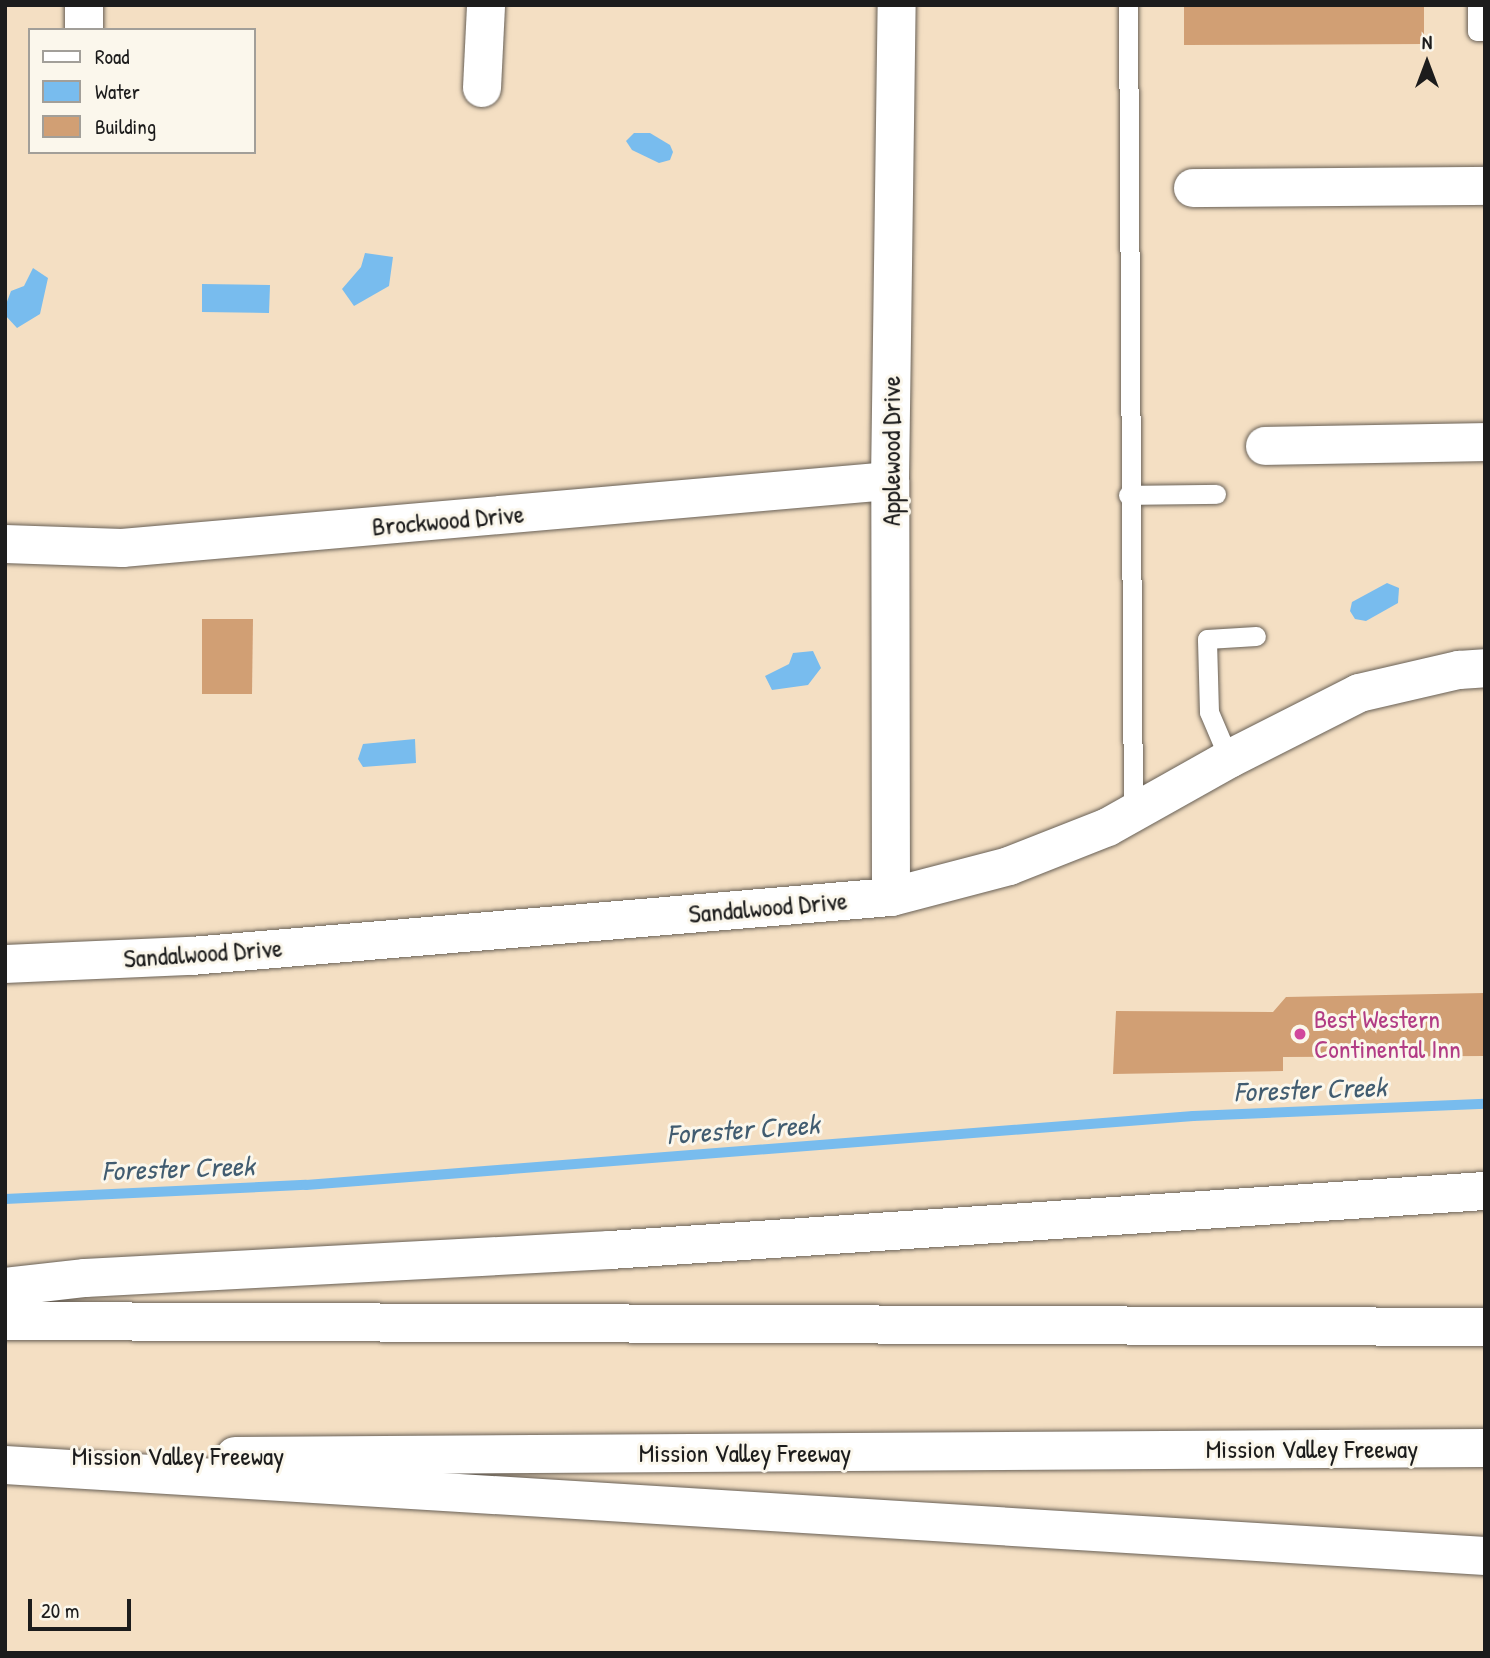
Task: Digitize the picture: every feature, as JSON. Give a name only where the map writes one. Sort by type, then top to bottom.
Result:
[{"type":"main road","points":[[84,5],[84,28]]},
{"type":"main road","points":[[482,88],[486,5]]},
{"type":"main road","name":"Applewood Drive","points":[[891,897],[890,481],[897,5]]},
{"type":"main road","points":[[1192,188],[1485,186]]},
{"type":"main road","points":[[1265,446],[1485,442]]},
{"type":"main road","name":"Brockwood Drive","points":[[5,544],[122,548],[890,481]]},
{"type":"main road","name":"Sandalwood Drive","points":[[5,964],[191,956],[891,897],[1009,866],[1108,827],[1229,759],[1359,693],[1459,670],[1485,668]]},
{"type":"main road","points":[[5,1287],[85,1278],[596,1251],[1485,1191]]},
{"type":"main road","points":[[5,1321],[1485,1327]]},
{"type":"main road","name":"Mission Valley Freeway","points":[[5,1457],[1485,1448]]},
{"type":"main road","points":[[5,1465],[1485,1556]]},
{"type":"lane","points":[[1128,5],[1128,495],[1133,813]]},
{"type":"lane","points":[[1477,5],[1477,31],[1485,31]]},
{"type":"lane","points":[[1128,495],[1216,494]]},
{"type":"lane","points":[[1229,759],[1209,712],[1207,639],[1256,636]]},
{"type":"water","points":[[634,133],[650,133],[670,145],[673,152],[670,160],[659,163],[632,150],[626,141]]},
{"type":"water","points":[[365,253],[393,257],[389,286],[354,306],[342,289],[361,267]]},
{"type":"water","points":[[33,268],[48,278],[40,314],[17,328],[5,315],[5,307],[11,291],[24,286]]},
{"type":"water","points":[[202,284],[270,285],[269,313],[202,312]]},
{"type":"water","points":[[1387,583],[1399,588],[1398,603],[1366,621],[1355,619],[1350,611],[1352,602]]},
{"type":"water","points":[[813,651],[821,668],[808,685],[772,690],[765,676],[789,664],[793,653]]},
{"type":"water","points":[[415,739],[416,763],[363,767],[358,759],[363,744]]},
{"type":"building","points":[[1184,5],[1424,5],[1424,44],[1184,45]]},
{"type":"building","points":[[202,619],[253,619],[252,694],[202,694]]},
{"type":"building","name":"Best Western Continental Inn","points":[[1485,993],[1485,1056],[1283,1057],[1283,1071],[1113,1074],[1116,1011],[1273,1012],[1286,997]]},
{"type":"waterway","name":"Forester Creek","points":[[5,1199],[306,1185],[1193,1116],[1485,1104]]},
{"type":"place","name":"Best Western Continental Inn","points":[[1300,1034]]}]
